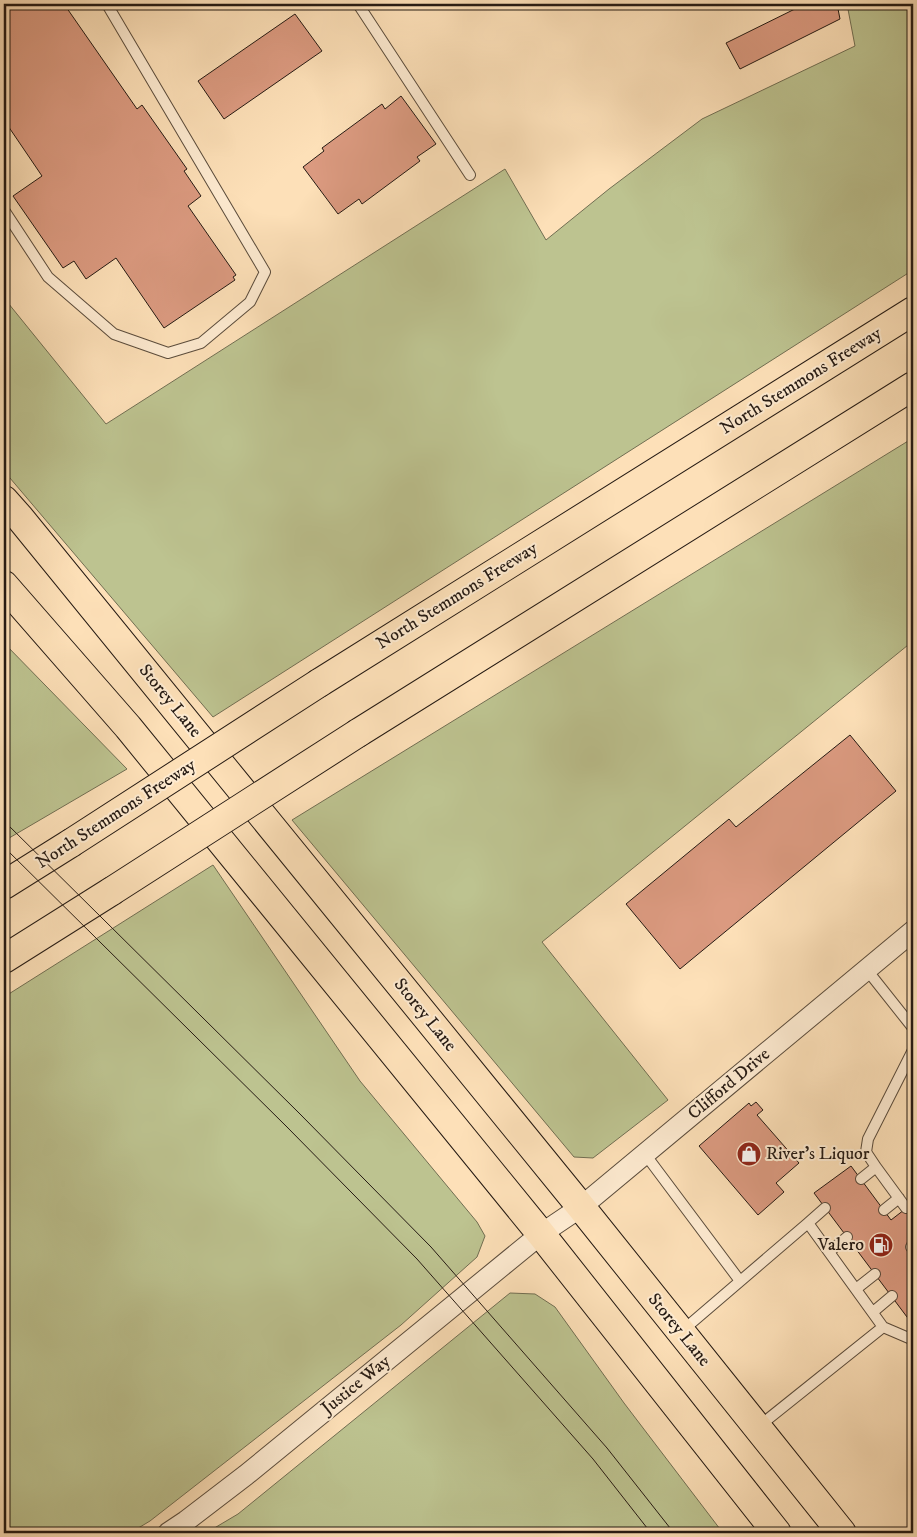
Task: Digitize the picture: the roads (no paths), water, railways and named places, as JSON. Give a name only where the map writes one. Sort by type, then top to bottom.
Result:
[{"type":"highway","name":"North Stemmons Freeway","points":[[4,885],[319,683],[913,311]]},
{"type":"highway","points":[[4,959],[358,733],[913,386]]},
{"type":"highway","name":"Storey Lane","points":[[4,500],[581,1207],[842,1533]]},
{"type":"highway","points":[[4,585],[128,727],[542,1234],[777,1533]]},
{"type":"street","name":"Clifford Drive","points":[[542,1234],[581,1207],[913,932]]},
{"type":"street","name":"Justice Way","points":[[168,1533],[254,1468],[542,1234]]},
{"type":"lane","points":[[4,210],[48,277],[114,334],[168,353],[201,343],[250,302],[265,272],[108,4]]},
{"type":"lane","points":[[358,4],[470,175]]},
{"type":"lane","points":[[867,970],[913,1028]]},
{"type":"lane","points":[[906,1208],[866,1152],[868,1139],[913,1050]]},
{"type":"lane","points":[[645,1154],[740,1281]]},
{"type":"lane","points":[[861,1179],[876,1167]]},
{"type":"lane","points":[[884,1210],[899,1198]]},
{"type":"lane","points":[[681,1332],[825,1208]]},
{"type":"lane","points":[[808,1223],[884,1326],[911,1339],[913,1338]]},
{"type":"lane","points":[[829,1252],[847,1237]]},
{"type":"lane","points":[[856,1289],[875,1274]]},
{"type":"lane","points":[[872,1312],[892,1296]]},
{"type":"lane","points":[[757,1428],[884,1326]]},
{"type":"tram line","points":[[4,821],[300,1114],[431,1247],[607,1448],[674,1533]]},
{"type":"tram line","points":[[4,847],[287,1127],[417,1259],[593,1459],[651,1533]]},
{"type":"place","name":"River's Liquor","points":[[749,1154]]},
{"type":"place","name":"Valero","points":[[881,1245]]}]
